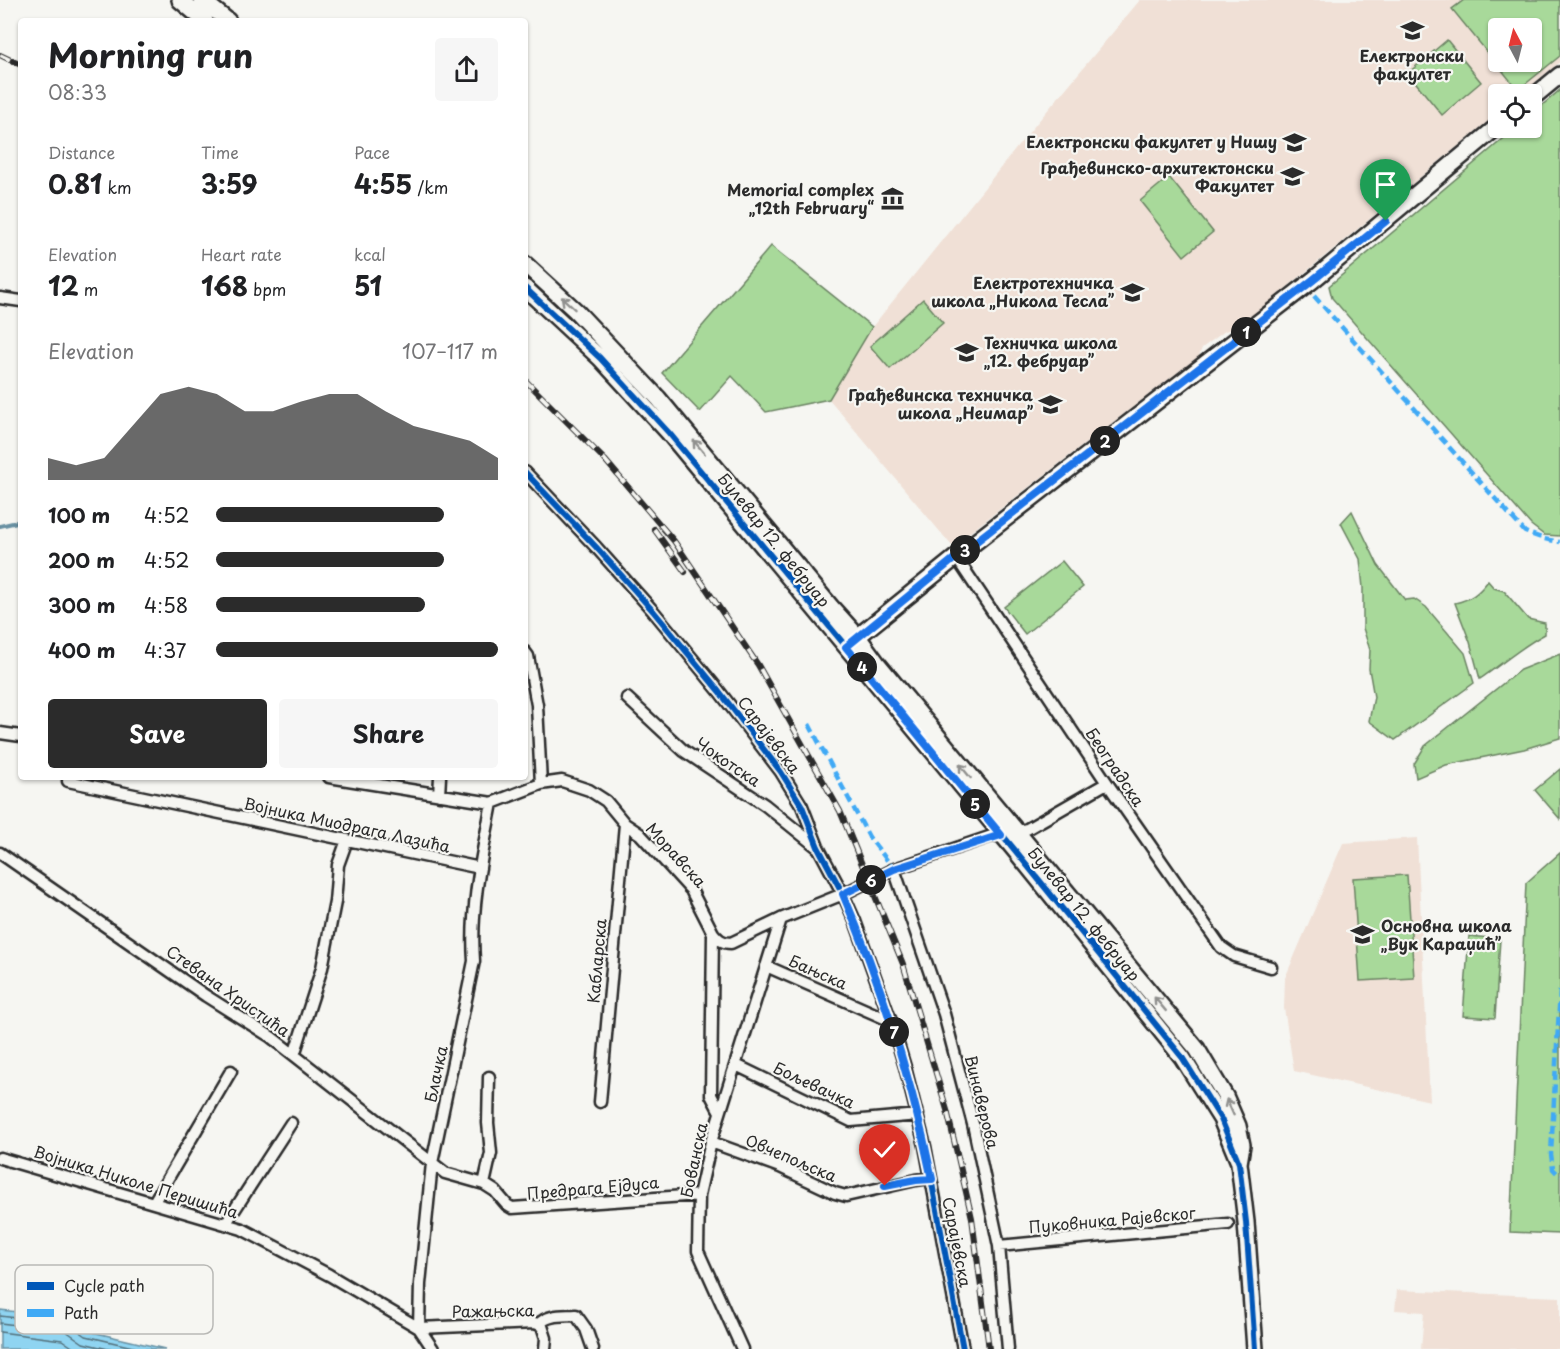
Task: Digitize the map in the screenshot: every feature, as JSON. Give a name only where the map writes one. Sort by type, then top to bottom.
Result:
[{"type":"main road","points":[[180,0],[201,18]]},
{"type":"main road","points":[[202,0],[224,18]]},
{"type":"main road","points":[[1542,90],[1560,75]]},
{"type":"main road","points":[[846,647],[956,557],[1313,280],[1488,134]]},
{"type":"main road","name":"Булевар 12. фебруар","points":[[528,267],[576,311],[658,398],[858,637],[1009,834]]},
{"type":"main road","name":"Булевар 12. фебруар","points":[[528,291],[600,358],[669,432],[846,647],[1009,834],[1025,841],[1197,1049],[1226,1096],[1238,1126],[1242,1145],[1239,1163],[1246,1222],[1255,1349]]},
{"type":"street","points":[[0,298],[18,301]]},
{"type":"street","name":"Сарајевска","points":[[528,475],[647,604],[719,691],[781,772],[802,806],[818,847],[843,894],[891,1021],[918,1115],[963,1349]]},
{"type":"street","name":"Београдска","points":[[956,557],[1107,783],[1221,947],[1234,956],[1271,968]]},
{"type":"street","points":[[528,656],[537,705],[542,784]]},
{"type":"street","name":"Чокотска","points":[[627,698],[684,751],[765,805],[818,847]]},
{"type":"street","points":[[0,734],[18,736]]},
{"type":"street","points":[[356,780],[492,803]]},
{"type":"street","points":[[439,795],[440,780]]},
{"type":"street","name":"Војника Миодрага Лазића","points":[[68,781],[480,868]]},
{"type":"street","name":"Моравска","points":[[492,803],[542,784],[562,782],[589,790],[606,801],[625,824],[640,834],[691,890],[713,933]]},
{"type":"street","points":[[713,933],[722,941],[731,943],[894,869],[1027,829],[1107,783]]},
{"type":"street","name":"Блачка","points":[[419,1328],[420,1284],[432,1163],[474,961],[472,933],[480,868],[492,803]]},
{"type":"street","name":"Кабларска","points":[[600,1102],[625,824]]},
{"type":"street","points":[[294,1055],[322,968],[335,902],[338,865],[347,840]]},
{"type":"street","name":"Стевана Христића","points":[[0,853],[294,1055],[432,1163]]},
{"type":"street","name":"Винаверова","points":[[894,869],[944,1014],[973,1124],[999,1246],[1008,1349]]},
{"type":"street","name":"Бованска","points":[[742,1349],[698,1251],[699,1195],[711,1142],[780,919]]},
{"type":"street","name":"Бованска","points":[[713,933],[711,1095],[720,1112]]},
{"type":"street","name":"Бањска","points":[[766,966],[891,1021]]},
{"type":"street","name":"Бољевачка","points":[[735,1065],[851,1121],[918,1115]]},
{"type":"street","points":[[154,1202],[231,1071]]},
{"type":"street","points":[[484,1184],[491,1153],[488,1123],[489,1077]]},
{"type":"street","points":[[226,1223],[291,1123]]},
{"type":"street","name":"Овчепољска","points":[[711,1142],[780,1167],[846,1196],[916,1180],[932,1179]]},
{"type":"street","name":"Војника Николе Перишића","points":[[0,1158],[242,1229],[329,1275],[419,1328]]},
{"type":"street","name":"Предрага Ејдуса","points":[[432,1163],[445,1173],[484,1184],[495,1191],[507,1205],[517,1209],[699,1195]]},
{"type":"street","name":"Пуковника Рајевског","points":[[999,1246],[1228,1224]]},
{"type":"street","points":[[539,1324],[552,1316],[576,1316],[586,1329],[593,1349]]},
{"type":"street","name":"Ражањска","points":[[419,1328],[499,1323],[539,1324],[544,1330],[545,1349]]},
{"type":"street","points":[[419,1328],[433,1349]]},
{"type":"shaded area","points":[[1140,0],[1560,0],[1560,62],[1533,84],[1488,84],[1488,121],[1268,303],[1235,328],[1225,331],[1202,348],[1199,356],[952,546],[829,399],[872,327],[1031,130]]},
{"type":"shaded area","name":"Основна школа „Вук Караџић”","points":[[1417,838],[1430,1101],[1294,1071],[1284,1008],[1285,978],[1343,843]]},
{"type":"shaded area","points":[[1397,1290],[1560,1297],[1560,1349],[1421,1349],[1424,1312],[1395,1310]]},
{"type":"green space","points":[[1464,0],[1560,0],[1560,56],[1542,71],[1542,18],[1488,18],[1488,53],[1452,9]]},
{"type":"green space","points":[[1447,40],[1481,82],[1442,115],[1408,73]]},
{"type":"green space","points":[[1503,72],[1540,72],[1525,84],[1513,84]]},
{"type":"green space","points":[[1560,90],[1560,536],[1544,535],[1531,525],[1332,298],[1329,286],[1504,138],[1542,138],[1542,105]]},
{"type":"green space","points":[[1169,177],[1213,232],[1184,256],[1140,201]]},
{"type":"green space","points":[[771,246],[872,327],[829,399],[766,412],[732,376],[700,412],[662,373]]},
{"type":"green space","points":[[923,299],[943,323],[890,369],[870,346]]},
{"type":"green space","points":[[1352,511],[1378,565],[1405,600],[1414,599],[1426,607],[1465,653],[1474,683],[1395,740],[1369,721],[1374,697],[1369,669],[1370,650],[1363,628],[1360,559],[1341,523]]},
{"type":"green space","points":[[1062,561],[1083,587],[1025,634],[1004,607]]},
{"type":"green space","points":[[1488,581],[1494,588],[1504,591],[1528,619],[1545,623],[1545,634],[1480,679],[1470,642],[1455,603],[1474,595]]},
{"type":"green space","points":[[1560,654],[1560,738],[1524,749],[1446,765],[1416,778],[1414,764],[1425,746],[1520,670]]},
{"type":"green space","points":[[1560,769],[1560,819],[1535,790]]},
{"type":"green space","points":[[1560,853],[1560,1234],[1510,1232],[1526,883]]},
{"type":"green space","points":[[1407,875],[1414,978],[1360,981],[1353,878]]},
{"type":"green space","points":[[1469,936],[1500,939],[1495,1018],[1463,1016]]},
{"type":"water","points":[[0,1310],[15,1312],[15,1334],[101,1334],[165,1349],[0,1349]]},
{"type":"waterway","points":[[0,526],[18,522]]},
{"type":"railway","points":[[0,55],[18,64]]},
{"type":"railway","points":[[528,383],[605,460],[674,541],[758,665],[840,811],[903,964],[947,1110],[972,1218],[989,1349]]},
{"type":"railway","points":[[654,529],[685,572]]},
{"type":"marked path","points":[[1314,296],[1525,532],[1560,542]]},
{"type":"marked path","points":[[809,724],[869,837],[894,869]]},
{"type":"marked path","points":[[1560,990],[1551,1154],[1553,1169],[1560,1176]]},
{"type":"cycle path","points":[[528,291],[600,358],[669,433],[1014,849],[1182,1057],[1221,1119],[1239,1163],[1246,1222],[1255,1349]]},
{"type":"cycle path","points":[[528,475],[654,612],[781,772],[802,806],[818,847],[855,921],[905,1067],[925,1146],[963,1349]]},
{"type":"place","name":"Електронски факултет","points":[[1412,31]]},
{"type":"place","name":"Електронски факултет у Нишу","points":[[1295,142]]},
{"type":"place","name":"Грађевинско-архитектонски Факултет","points":[[1292,177]]},
{"type":"place","name":"Memorial complex „12th February“","points":[[892,199]]},
{"type":"place","name":"Електротехничка школа „Никола Тесла”","points":[[1132,292]]},
{"type":"place","name":"Техничка школа „12. фебруар”","points":[[966,352]]},
{"type":"place","name":"Грађевинска техничка школа „Неимар”","points":[[1051,404]]},
{"type":"place","name":"Основна школа „Вук Караџић”","points":[[1363,935]]},
{"type":"route","points":[[885,1186],[932,1179],[918,1115],[891,1021],[843,894],[894,869],[1001,835],[846,647],[965,550],[1386,221]]}]
